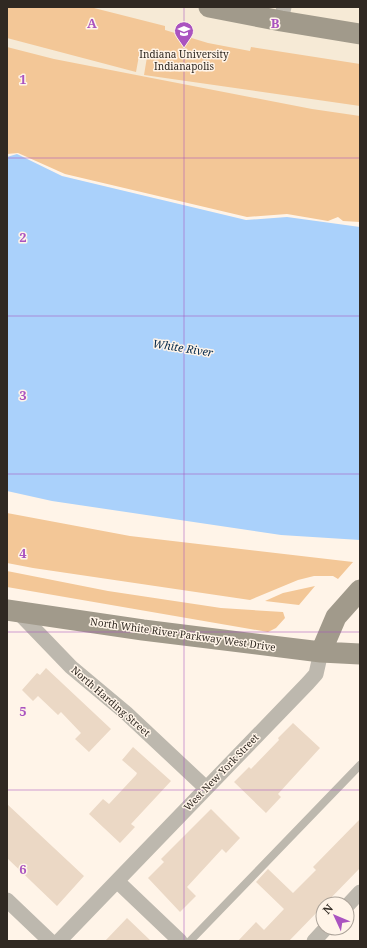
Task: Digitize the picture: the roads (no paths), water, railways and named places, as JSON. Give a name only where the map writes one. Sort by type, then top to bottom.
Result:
[{"type":"main road","points":[[209,7],[282,14],[360,34]]},
{"type":"main road","name":"West New York Street","points":[[320,652],[336,617],[356,595]]},
{"type":"main road","name":"North White River Parkway West Drive","points":[[13,612],[320,652],[360,654]]},
{"type":"street","name":"North Harding Street","points":[[13,612],[71,667],[126,713],[206,788]]},
{"type":"street","name":"West New York Street","points":[[59,941],[316,674],[320,652]]},
{"type":"street","points":[[117,881],[180,941]]},
{"type":"street","points":[[7,900],[50,941]]},
{"type":"lane","points":[[190,941],[360,764]]},
{"type":"water","name":"White River","points":[[17,154],[62,176],[246,220],[287,217],[360,227],[360,540],[281,535],[52,501],[7,491],[7,157]]},
{"type":"place","name":"Indiana University Indianapolis","points":[[184,48]]}]
